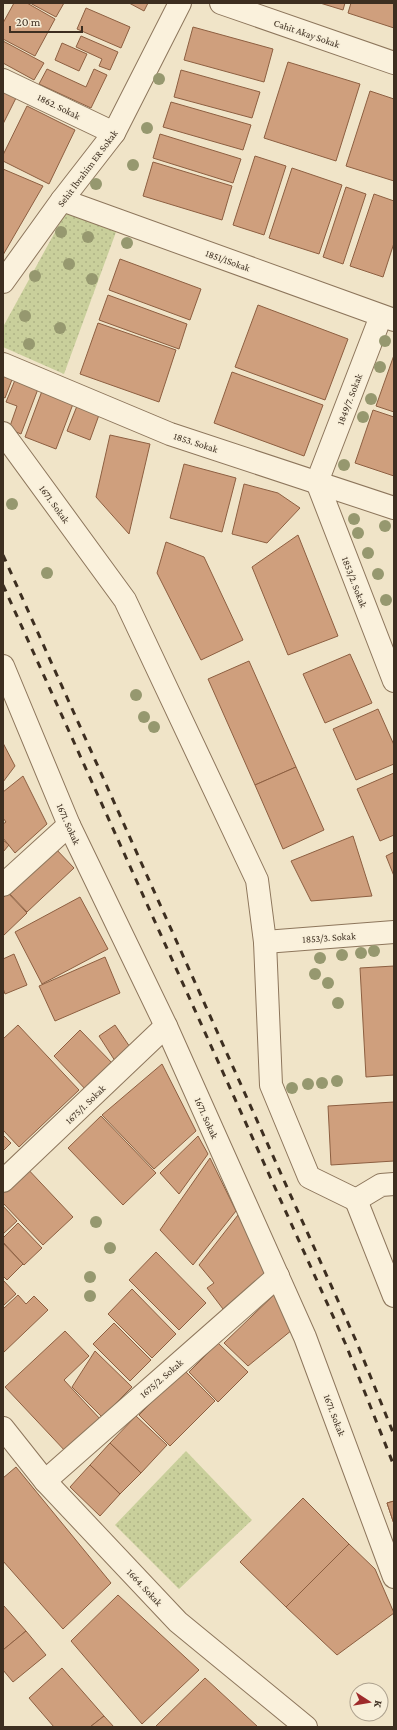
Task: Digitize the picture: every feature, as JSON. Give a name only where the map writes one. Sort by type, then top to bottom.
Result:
[{"type":"street","name":"Sehit İbrahim ER Sokak","points":[[3,282],[62,200],[114,133],[180,3]]},
{"type":"street","name":"Cahit Akay Sokak","points":[[221,3],[394,63]]},
{"type":"street","name":"1862. Sokak","points":[[3,80],[114,133]]},
{"type":"street","name":"1851/1Sokak","points":[[62,200],[387,318]]},
{"type":"street","name":"1849/7. Sokak","points":[[317,482],[387,318]]},
{"type":"street","name":"1853. Sokak","points":[[3,364],[170,434],[394,508]]},
{"type":"street","name":"1671. Sokak","points":[[3,432],[125,600],[257,880],[265,942],[271,1086],[310,1177],[356,1200]]},
{"type":"street","name":"1853/2. Sokak","points":[[317,482],[394,681]]},
{"type":"street","name":"1671. Sokak","points":[[3,666],[69,825],[166,1026],[305,1337],[394,1577]]},
{"type":"street","points":[[3,885],[69,825]]},
{"type":"street","name":"1853/3. Sokak","points":[[265,942],[394,932]]},
{"type":"street","name":"1675/1. Sokak","points":[[3,1181],[166,1026]]},
{"type":"street","points":[[394,1184],[380,1185],[356,1200],[394,1296]]},
{"type":"street","name":"1675/2. Sokak","points":[[45,1480],[278,1276]]},
{"type":"street","name":"1664. Sokak","points":[[3,1428],[45,1480],[178,1622],[306,1727]]},
{"type":"green space","points":[[66,212],[116,232],[64,374],[3,347],[3,327]]},
{"type":"green space","points":[[186,1451],[252,1520],[179,1589],[115,1525]]},
{"type":"building","points":[[14,3],[27,3],[55,19],[35,56],[3,39],[3,23]]},
{"type":"building","points":[[30,3],[64,3],[56,17]]},
{"type":"building","points":[[129,3],[148,3],[144,11]]},
{"type":"building","points":[[320,3],[345,3],[343,10]]},
{"type":"building","points":[[351,3],[394,3],[394,28],[348,13]]},
{"type":"building","points":[[86,8],[130,27],[121,48],[77,29]]},
{"type":"building","points":[[193,27],[273,49],[264,82],[184,60]]},
{"type":"building","points":[[81,36],[118,52],[110,70],[99,66],[102,59],[76,47]]},
{"type":"building","points":[[3,41],[44,63],[34,80],[3,63]]},
{"type":"building","points":[[62,43],[87,54],[79,71],[55,60]]},
{"type":"building","points":[[288,62],[360,84],[336,161],[264,138]]},
{"type":"building","points":[[47,69],[86,87],[94,69],[107,75],[91,108],[39,84]]},
{"type":"building","points":[[181,70],[260,92],[252,118],[174,97]]},
{"type":"building","points":[[3,89],[17,96],[3,124]]},
{"type":"building","points":[[370,91],[394,99],[394,181],[346,166]]},
{"type":"building","points":[[171,102],[251,125],[243,150],[163,127]]},
{"type":"building","points":[[27,106],[75,130],[49,184],[3,161],[3,155]]},
{"type":"building","points":[[160,134],[241,159],[233,183],[153,158]]},
{"type":"building","points":[[255,156],[286,166],[264,235],[233,225]]},
{"type":"building","points":[[153,162],[232,186],[222,220],[143,196]]},
{"type":"building","points":[[292,168],[342,185],[319,254],[269,238]]},
{"type":"building","points":[[3,169],[43,186],[3,255]]},
{"type":"building","points":[[346,187],[366,194],[343,264],[323,257]]},
{"type":"building","points":[[374,194],[394,201],[394,243],[383,277],[350,266]]},
{"type":"building","points":[[120,259],[201,289],[190,320],[109,290]]},
{"type":"building","points":[[108,295],[187,324],[179,349],[99,320]]},
{"type":"building","points":[[258,305],[348,339],[325,400],[235,367]]},
{"type":"building","points":[[98,323],[176,350],[159,402],[80,374]]},
{"type":"building","points":[[394,355],[394,412],[376,406]]},
{"type":"building","points":[[232,372],[323,405],[304,456],[214,423]]},
{"type":"building","points":[[3,373],[13,377],[5,398],[3,397]]},
{"type":"building","points":[[15,380],[38,389],[21,434],[9,429],[17,406],[6,402]]},
{"type":"building","points":[[42,391],[73,404],[56,449],[25,437]]},
{"type":"building","points":[[77,406],[99,415],[90,440],[67,431]]},
{"type":"building","points":[[373,410],[394,417],[394,476],[355,463]]},
{"type":"building","points":[[110,435],[150,444],[129,534],[96,497]]},
{"type":"building","points":[[184,464],[236,478],[222,532],[170,518]]},
{"type":"building","points":[[244,484],[278,493],[300,508],[267,543],[232,534]]},
{"type":"building","points":[[298,535],[338,636],[288,655],[252,567]]},
{"type":"building","points":[[166,542],[204,557],[243,640],[201,660],[157,573]]},
{"type":"building","points":[[350,654],[372,703],[325,723],[303,674]]},
{"type":"building","points":[[249,661],[296,767],[255,785],[208,679]]},
{"type":"building","points":[[378,709],[394,745],[394,764],[356,780],[333,729]]},
{"type":"building","points":[[3,743],[15,766],[3,782]]},
{"type":"building","points":[[296,767],[324,830],[283,849],[255,785]]},
{"type":"building","points":[[394,773],[394,835],[380,841],[357,789]]},
{"type":"building","points":[[23,776],[47,824],[15,853],[3,838],[3,824],[6,822],[3,818],[3,792]]},
{"type":"building","points":[[353,836],[372,896],[311,901],[291,861]]},
{"type":"building","points":[[3,840],[9,845],[3,852]]},
{"type":"building","points":[[55,848],[74,868],[27,912],[8,892]]},
{"type":"building","points":[[394,852],[394,876],[386,856]]},
{"type":"building","points":[[8,893],[27,913],[3,936],[3,898]]},
{"type":"building","points":[[80,897],[108,949],[42,984],[15,932]]},
{"type":"building","points":[[14,954],[27,985],[5,994],[3,988],[3,959]]},
{"type":"building","points":[[105,957],[120,993],[55,1021],[39,986]]},
{"type":"building","points":[[394,966],[394,1075],[366,1077],[360,968]]},
{"type":"building","points":[[18,1025],[79,1090],[19,1147],[3,1130],[3,1039]]},
{"type":"building","points":[[115,1025],[134,1053],[117,1064],[99,1036]]},
{"type":"building","points":[[80,1030],[115,1066],[88,1092],[54,1056]]},
{"type":"building","points":[[162,1064],[196,1131],[154,1169],[102,1115]]},
{"type":"building","points":[[394,1102],[394,1161],[331,1165],[328,1106]]},
{"type":"building","points":[[101,1116],[156,1173],[123,1205],[68,1148]]},
{"type":"building","points":[[3,1135],[11,1143],[3,1151]]},
{"type":"building","points":[[198,1136],[208,1154],[179,1194],[160,1173]]},
{"type":"building","points":[[210,1158],[236,1211],[193,1265],[160,1230]]},
{"type":"building","points":[[24,1165],[73,1217],[43,1245],[3,1203],[3,1186]]},
{"type":"building","points":[[3,1206],[17,1221],[3,1234]]},
{"type":"building","points":[[238,1215],[267,1272],[223,1309],[207,1288],[214,1283],[199,1265]]},
{"type":"building","points":[[18,1223],[42,1248],[24,1265],[3,1242],[3,1238]]},
{"type":"building","points":[[3,1243],[23,1264],[7,1280],[3,1276]]},
{"type":"building","points":[[156,1252],[206,1303],[179,1330],[129,1280]]},
{"type":"building","points":[[3,1280],[16,1294],[3,1306]]},
{"type":"building","points":[[132,1289],[176,1334],[152,1358],[108,1314]]},
{"type":"building","points":[[279,1290],[292,1330],[248,1366],[224,1343]]},
{"type":"building","points":[[18,1295],[26,1304],[34,1296],[48,1310],[3,1353],[3,1309]]},
{"type":"building","points":[[114,1323],[151,1360],[130,1381],[93,1344]]},
{"type":"building","points":[[65,1331],[89,1356],[64,1380],[101,1420],[67,1453],[5,1387]]},
{"type":"building","points":[[218,1343],[248,1372],[218,1402],[189,1372]]},
{"type":"building","points":[[95,1351],[132,1387],[102,1417],[72,1387]]},
{"type":"building","points":[[184,1370],[215,1401],[170,1446],[139,1415]]},
{"type":"building","points":[[136,1416],[167,1445],[141,1473],[110,1443]]},
{"type":"building","points":[[110,1443],[141,1473],[120,1494],[90,1465]]},
{"type":"building","points":[[90,1465],[120,1494],[100,1516],[70,1487]]},
{"type":"building","points":[[16,1467],[111,1583],[63,1629],[3,1561],[3,1478]]},
{"type":"building","points":[[303,1498],[349,1544],[286,1607],[240,1562]]},
{"type":"building","points":[[394,1501],[394,1524],[387,1503]]},
{"type":"building","points":[[394,1501],[394,1524],[387,1503]]},
{"type":"building","points":[[349,1544],[375,1569],[394,1613],[337,1655],[286,1607]]},
{"type":"building","points":[[118,1595],[199,1670],[142,1724],[71,1641]]},
{"type":"building","points":[[4,1606],[26,1631],[3,1650],[3,1607]]},
{"type":"building","points":[[26,1631],[46,1655],[13,1682],[3,1670],[3,1650]]},
{"type":"building","points":[[62,1668],[104,1716],[90,1727],[54,1727],[29,1698]]},
{"type":"building","points":[[205,1678],[258,1727],[155,1727]]},
{"type":"building","points":[[104,1716],[114,1727],[90,1727]]},
{"type":"railway","points":[[3,555],[357,1343],[394,1435]]},
{"type":"railway","points":[[3,585],[346,1345],[394,1466]]}]
